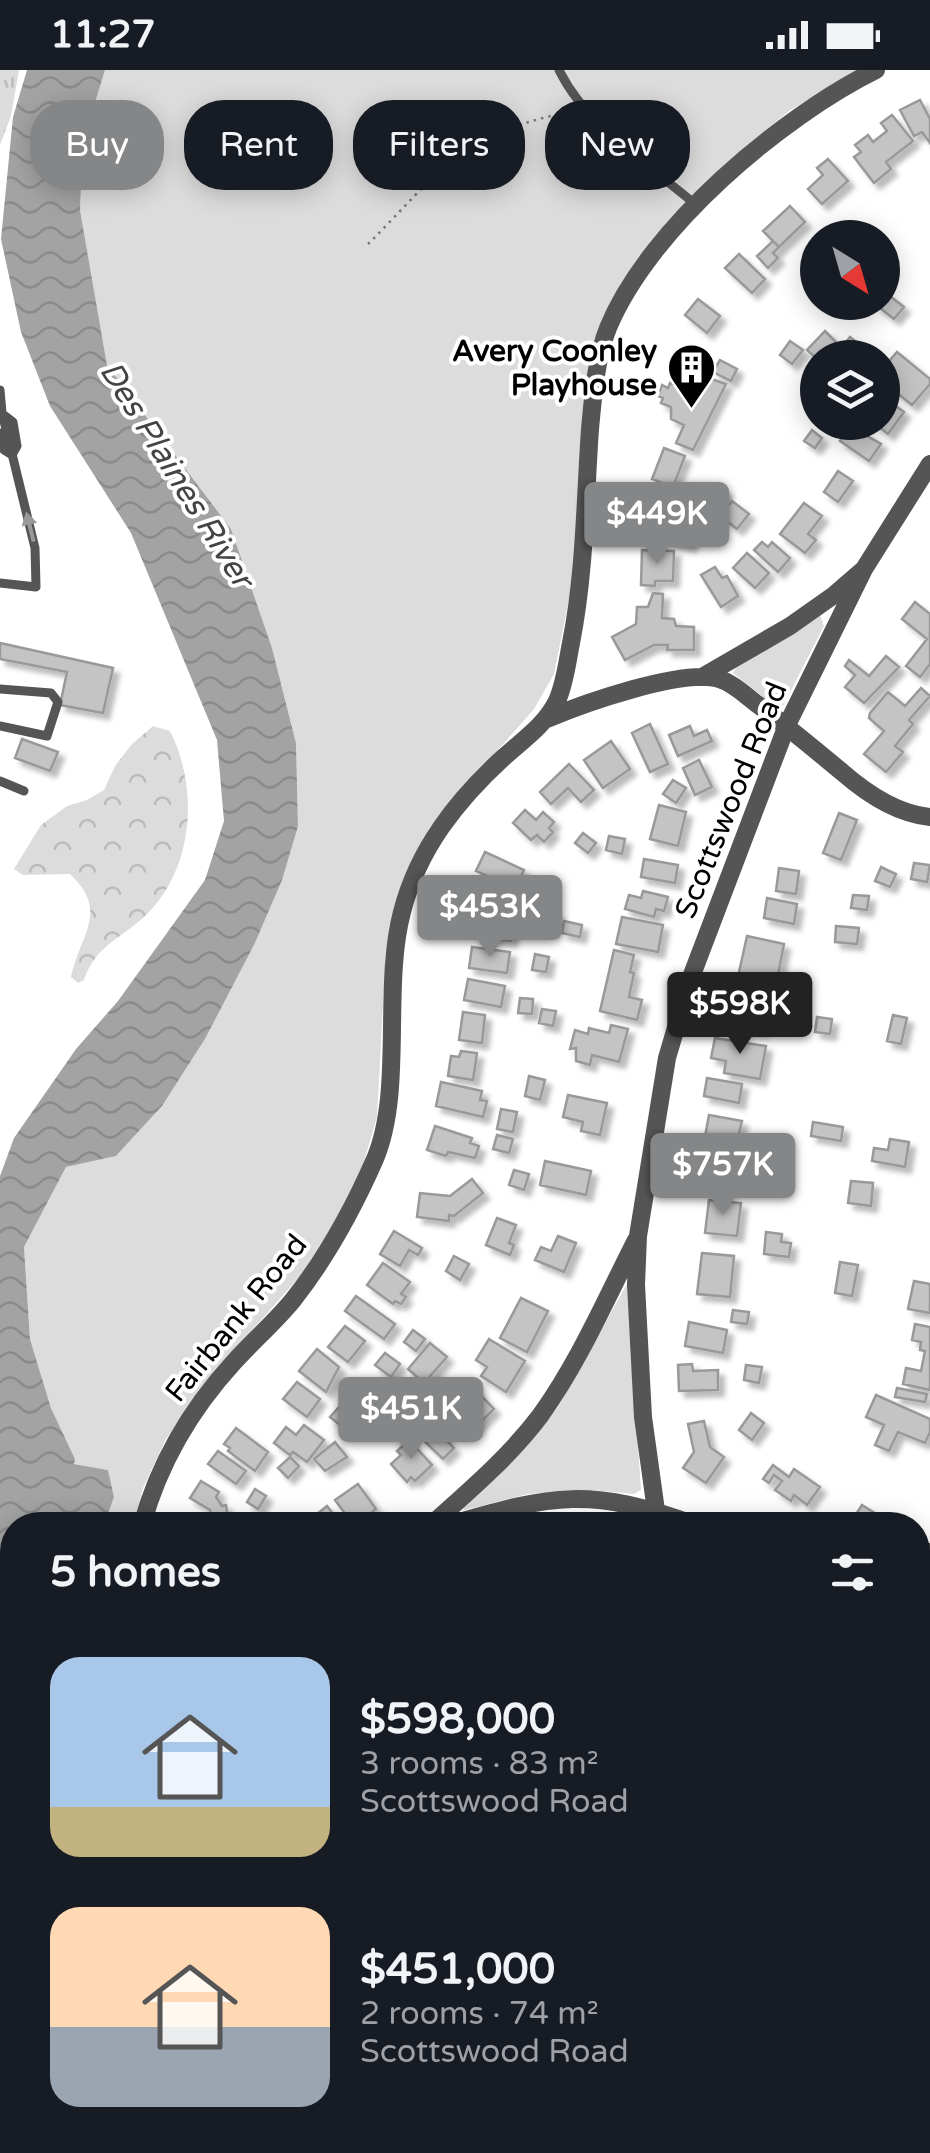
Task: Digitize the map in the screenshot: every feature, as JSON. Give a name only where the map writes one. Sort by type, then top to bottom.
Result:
[{"type":"street","name":"Fairbank Road","points":[[146,1512],[158,1474],[189,1418],[292,1300],[349,1217],[378,1152],[387,1114],[396,942],[412,880],[438,829],[469,791],[547,719],[564,681],[578,609],[590,430],[606,333],[633,282],[728,173],[794,118],[876,70]]},
{"type":"street","name":"Scottswood Road","points":[[655,1512],[642,1418],[638,1236],[667,1058],[685,996],[787,726],[864,570],[930,464]]},
{"type":"street","name":"Scottswood Road","points":[[701,677],[790,626],[864,570]]},
{"type":"street","points":[[547,719],[633,688],[717,678],[732,684],[787,726],[865,792],[930,818]]},
{"type":"street","name":"Scottswood Road","points":[[446,1512],[488,1474],[538,1418],[586,1338],[638,1236]]},
{"type":"street","points":[[495,1512],[561,1498],[616,1500],[643,1512]]},
{"type":"lane","points":[[559,70],[578,100]]},
{"type":"lane","points":[[678,190],[698,206]]},
{"type":"lane","points":[[0,390],[1,416],[35,548],[36,587],[0,583]]},
{"type":"lane","points":[[0,433],[4,450],[12,455]]},
{"type":"lane","points":[[0,689],[51,693],[58,702],[47,736],[40,738],[0,726]]},
{"type":"lane","points":[[0,781],[24,790]]},
{"type":"path","points":[[368,244],[477,143],[545,118]]},
{"type":"green space","points":[[0,70],[19,70],[11,116],[0,145]]},
{"type":"green space","points":[[105,70],[857,70],[789,111],[755,139],[611,307],[578,554],[554,674],[534,709],[430,827],[408,869],[386,950],[377,1117],[363,1165],[332,1227],[300,1276],[206,1383],[166,1439],[137,1512],[109,1512],[114,1497],[108,1470],[74,1464],[51,1408],[30,1339],[24,1247],[66,1167],[116,1156],[162,1106],[205,1039],[254,945],[298,826],[296,743],[272,648],[231,529],[107,365],[80,210],[81,190],[164,190],[164,100],[96,100]]},
{"type":"green space","points":[[820,615],[824,626],[782,708],[733,673],[736,668]]},
{"type":"green space","points":[[153,726],[170,731],[185,777],[188,802],[183,850],[163,895],[147,914],[103,950],[78,983],[71,977],[90,912],[82,888],[70,874],[23,875],[14,869],[41,825],[67,806],[104,790],[115,766]]},
{"type":"green space","points":[[627,1284],[641,1490],[634,1494],[592,1490],[528,1494],[464,1510],[463,1506],[536,1435],[558,1407]]},
{"type":"water","name":"Des Plaines River","points":[[27,70],[105,70],[96,100],[30,100],[30,190],[81,190],[80,210],[107,365],[231,529],[272,648],[296,743],[298,826],[282,880],[254,945],[205,1039],[162,1106],[116,1156],[66,1167],[24,1247],[30,1339],[51,1408],[74,1464],[108,1470],[114,1497],[109,1512],[0,1512],[0,1176],[14,1138],[76,1049],[118,1001],[205,880],[224,821],[217,740],[131,533],[50,406],[21,332],[1,239],[13,117]]},
{"type":"building","points":[[920,100],[930,119],[930,143],[922,132],[914,136],[900,110]]},
{"type":"building","points":[[892,115],[913,141],[886,162],[891,169],[874,183],[854,157],[861,152],[855,145],[868,135],[873,142],[887,131],[881,123]]},
{"type":"building","points":[[828,159],[848,181],[822,204],[808,189],[823,175],[817,168]]},
{"type":"building","points":[[790,206],[803,220],[779,247],[763,231]]},
{"type":"building","points":[[773,241],[779,247],[773,253],[778,258],[768,268],[757,256]]},
{"type":"building","points":[[739,254],[765,279],[752,293],[725,268]]},
{"type":"building","points":[[698,299],[720,316],[707,333],[685,315]]},
{"type":"building","points":[[825,331],[834,340],[816,340]]},
{"type":"building","points":[[790,341],[800,348],[792,364],[780,355]]},
{"type":"building","points":[[900,354],[930,379],[912,405],[900,395]]},
{"type":"building","points":[[720,360],[737,369],[731,381],[713,372]]},
{"type":"building","name":"Avery Coonley Playhouse","points":[[694,373],[726,384],[693,450],[676,443],[684,425],[671,419],[671,407],[661,403],[663,398],[658,396],[662,385],[679,387],[682,380],[687,382]]},
{"type":"building","points":[[805,440],[821,440],[815,448]]},
{"type":"building","points":[[874,440],[881,444],[869,461],[840,441]]},
{"type":"building","points":[[664,448],[685,456],[673,487],[652,479]]},
{"type":"building","points":[[838,471],[853,481],[838,502],[824,492]]},
{"type":"building","points":[[708,487],[726,490],[723,507],[705,504]]},
{"type":"building","points":[[647,493],[700,508],[690,546],[668,540],[673,522],[642,514]]},
{"type":"building","points":[[732,501],[749,514],[737,529],[720,516]]},
{"type":"building","points":[[804,503],[822,516],[808,534],[816,540],[805,553],[780,534]]},
{"type":"building","points":[[762,542],[768,547],[772,542],[790,558],[778,572],[754,550]]},
{"type":"building","points":[[642,550],[674,551],[673,581],[641,585]]},
{"type":"building","points":[[747,553],[769,573],[755,588],[733,568]]},
{"type":"building","points":[[715,567],[722,578],[727,576],[738,596],[721,607],[701,575]]},
{"type":"building","points":[[653,593],[663,594],[662,618],[674,619],[676,626],[694,627],[694,650],[667,650],[668,645],[654,645],[625,660],[612,637],[636,624],[637,607],[648,607]]},
{"type":"building","points":[[915,602],[930,614],[930,664],[920,677],[906,666],[927,639],[902,619]]},
{"type":"building","points":[[0,643],[113,668],[103,713],[60,705],[67,672],[0,659]]},
{"type":"building","points":[[886,656],[899,667],[864,703],[845,687],[855,675],[845,666],[849,660],[869,676]]},
{"type":"building","points":[[921,688],[930,696],[909,720],[913,724],[895,746],[903,752],[886,772],[864,754],[884,731],[869,718],[870,713],[888,692],[905,706]]},
{"type":"building","points":[[650,724],[668,764],[650,772],[632,733]]},
{"type":"building","points":[[690,726],[694,736],[707,730],[712,741],[678,756],[669,735]]},
{"type":"building","points":[[22,739],[58,752],[50,771],[15,758]]},
{"type":"building","points":[[611,741],[630,769],[603,788],[584,760]]},
{"type":"building","points":[[699,760],[712,787],[695,795],[683,768]]},
{"type":"building","points":[[569,764],[594,790],[581,802],[568,788],[551,804],[540,792]]},
{"type":"building","points":[[673,780],[686,788],[676,803],[663,794]]},
{"type":"building","points":[[659,805],[686,812],[678,846],[650,839]]},
{"type":"building","points":[[525,810],[536,820],[543,812],[554,822],[549,828],[553,832],[544,842],[537,835],[531,840],[513,823]]},
{"type":"building","points":[[839,813],[857,820],[841,860],[823,853]]},
{"type":"building","points":[[583,833],[596,843],[588,853],[575,843]]},
{"type":"building","points":[[609,836],[625,839],[622,854],[606,850]]},
{"type":"building","points":[[485,852],[524,870],[515,889],[476,871]]},
{"type":"building","points":[[644,859],[678,865],[675,883],[641,877]]},
{"type":"building","points":[[914,863],[930,865],[927,882],[911,879]]},
{"type":"building","points":[[881,867],[896,874],[890,887],[875,881]]},
{"type":"building","points":[[779,868],[799,871],[796,894],[776,891]]},
{"type":"building","points":[[643,891],[668,897],[664,911],[656,909],[654,917],[625,909],[629,895],[641,898]]},
{"type":"building","points":[[853,895],[869,896],[867,910],[851,908]]},
{"type":"building","points":[[767,898],[797,904],[794,924],[764,918]]},
{"type":"building","points":[[480,906],[515,910],[511,941],[476,936]]},
{"type":"building","points":[[543,908],[559,915],[552,931],[535,923]]},
{"type":"building","points":[[622,917],[663,925],[658,952],[616,944]]},
{"type":"building","points":[[564,921],[582,925],[580,937],[562,933]]},
{"type":"building","points":[[836,926],[859,928],[857,944],[835,942]]},
{"type":"building","points":[[747,936],[784,944],[777,980],[764,977],[762,991],[736,986]]},
{"type":"building","points":[[472,947],[510,952],[507,973],[469,968]]},
{"type":"building","points":[[614,950],[634,955],[629,997],[642,1000],[637,1020],[600,1011]]},
{"type":"building","points":[[535,954],[549,957],[546,972],[532,970]]},
{"type":"building","points":[[468,979],[505,986],[501,1007],[464,1000]]},
{"type":"building","points":[[520,998],[533,999],[532,1014],[518,1013]]},
{"type":"building","points":[[722,1005],[764,1013],[761,1030],[719,1023]]},
{"type":"building","points":[[542,1009],[556,1011],[553,1026],[539,1023]]},
{"type":"building","points":[[463,1012],[485,1015],[482,1043],[459,1040]]},
{"type":"building","points":[[893,1015],[907,1018],[901,1044],[887,1041]]},
{"type":"building","points":[[817,1017],[832,1019],[830,1034],[815,1032]]},
{"type":"building","points":[[611,1025],[628,1029],[619,1062],[592,1055],[590,1065],[576,1061],[576,1048],[570,1049],[575,1030],[588,1034],[589,1028],[609,1033]]},
{"type":"building","points":[[715,1038],[766,1046],[760,1079],[724,1073],[726,1061],[711,1058]]},
{"type":"building","points":[[461,1051],[477,1053],[473,1080],[448,1076],[451,1056],[459,1057]]},
{"type":"building","points":[[529,1076],[545,1080],[540,1100],[525,1096]]},
{"type":"building","points":[[707,1078],[742,1084],[739,1103],[704,1096]]},
{"type":"building","points":[[441,1082],[482,1091],[480,1100],[487,1101],[483,1117],[436,1106]]},
{"type":"building","points":[[568,1095],[607,1103],[600,1135],[581,1131],[583,1122],[563,1117]]},
{"type":"building","points":[[501,1109],[517,1112],[513,1132],[497,1129]]},
{"type":"building","points":[[709,1115],[742,1121],[739,1133],[749,1135],[747,1149],[704,1142]]},
{"type":"building","points":[[813,1122],[843,1127],[841,1141],[811,1136]]},
{"type":"building","points":[[435,1126],[472,1138],[470,1143],[479,1146],[475,1158],[427,1150]]},
{"type":"building","points":[[497,1135],[513,1139],[509,1153],[493,1149]]},
{"type":"building","points":[[890,1139],[909,1142],[905,1167],[872,1161],[874,1148],[888,1150]]},
{"type":"building","points":[[545,1161],[591,1171],[586,1195],[540,1185]]},
{"type":"building","points":[[514,1170],[529,1174],[524,1190],[509,1185]]},
{"type":"building","points":[[472,1179],[483,1193],[454,1216],[449,1215],[449,1221],[417,1217],[420,1193],[450,1196]]},
{"type":"building","points":[[851,1181],[873,1183],[871,1206],[848,1203]]},
{"type":"building","points":[[709,1200],[741,1203],[737,1236],[705,1233]]},
{"type":"building","points":[[497,1218],[516,1225],[509,1243],[514,1245],[510,1255],[486,1245]]},
{"type":"building","points":[[394,1231],[422,1248],[418,1255],[409,1250],[400,1266],[380,1254]]},
{"type":"building","points":[[766,1232],[782,1234],[781,1242],[791,1243],[789,1257],[764,1254]]},
{"type":"building","points":[[558,1236],[576,1243],[564,1272],[535,1260],[541,1247],[551,1251]]},
{"type":"building","points":[[702,1253],[734,1256],[730,1297],[697,1294]]},
{"type":"building","points":[[454,1256],[469,1264],[460,1280],[446,1271]]},
{"type":"building","points":[[840,1262],[858,1265],[852,1296],[835,1293]]},
{"type":"building","points":[[383,1263],[410,1282],[401,1294],[406,1297],[401,1304],[393,1304],[367,1285]]},
{"type":"building","points":[[914,1281],[930,1284],[930,1313],[908,1309]]},
{"type":"building","points":[[356,1296],[395,1324],[384,1339],[345,1311]]},
{"type":"building","points":[[521,1298],[548,1311],[527,1352],[500,1338]]},
{"type":"building","points":[[733,1310],[749,1312],[747,1324],[731,1322]]},
{"type":"building","points":[[689,1322],[727,1330],[723,1353],[685,1346]]},
{"type":"building","points":[[915,1324],[930,1327],[930,1390],[903,1384],[906,1368],[921,1371],[925,1351],[920,1350],[921,1342],[912,1340]]},
{"type":"building","points":[[345,1326],[365,1341],[348,1362],[328,1347]]},
{"type":"building","points":[[413,1330],[425,1339],[416,1351],[404,1342]]},
{"type":"building","points":[[489,1339],[525,1361],[506,1392],[481,1376],[487,1367],[476,1360]]},
{"type":"building","points":[[430,1343],[447,1357],[424,1383],[408,1369]]},
{"type":"building","points":[[317,1349],[339,1367],[326,1392],[299,1371]]},
{"type":"building","points":[[385,1353],[400,1364],[391,1377],[375,1365]]},
{"type":"building","points":[[692,1364],[693,1371],[718,1370],[718,1390],[679,1391],[678,1365]]},
{"type":"building","points":[[746,1365],[762,1367],[759,1383],[744,1380]]},
{"type":"building","points":[[364,1380],[376,1388],[366,1402],[354,1394]]},
{"type":"building","points":[[297,1382],[320,1399],[307,1417],[283,1399]]},
{"type":"building","points":[[392,1383],[405,1397],[393,1409],[379,1395]]},
{"type":"building","points":[[469,1383],[494,1409],[474,1429],[445,1399]]},
{"type":"building","points":[[897,1388],[927,1394],[925,1402],[895,1397]]},
{"type":"building","points":[[876,1395],[930,1419],[925,1443],[898,1432],[889,1451],[875,1445],[884,1425],[866,1417]]},
{"type":"building","points":[[375,1399],[386,1411],[375,1421],[363,1410]]},
{"type":"building","points":[[340,1406],[349,1413],[340,1425],[330,1417]]},
{"type":"building","points":[[751,1413],[764,1423],[752,1440],[739,1430]]},
{"type":"building","points":[[439,1421],[449,1430],[443,1437],[454,1448],[443,1459],[422,1439]]},
{"type":"building","points":[[704,1421],[710,1447],[724,1457],[706,1483],[683,1468],[694,1452],[688,1424]]},
{"type":"building","points":[[304,1425],[324,1440],[307,1462],[274,1443],[286,1427],[296,1435]]},
{"type":"building","points":[[236,1428],[268,1452],[255,1471],[224,1444]]},
{"type":"building","points":[[409,1440],[432,1465],[415,1481],[411,1477],[407,1482],[391,1464]]},
{"type":"building","points":[[335,1442],[347,1457],[325,1471],[314,1459]]},
{"type":"building","points":[[218,1451],[246,1471],[236,1484],[208,1464]]},
{"type":"building","points":[[290,1457],[299,1466],[288,1478],[278,1468]]},
{"type":"building","points":[[773,1465],[789,1477],[794,1469],[820,1487],[807,1505],[794,1495],[791,1501],[775,1490],[782,1481],[774,1475],[769,1483],[763,1479]]},
{"type":"building","points":[[201,1481],[219,1492],[216,1497],[222,1506],[226,1505],[227,1512],[210,1512],[190,1498]]},
{"type":"building","points":[[358,1484],[376,1509],[344,1512],[335,1500]]},
{"type":"building","points":[[255,1489],[266,1496],[258,1509],[247,1502]]},
{"type":"place","name":"Avery Coonley Playhouse","points":[[692,410]]}]
